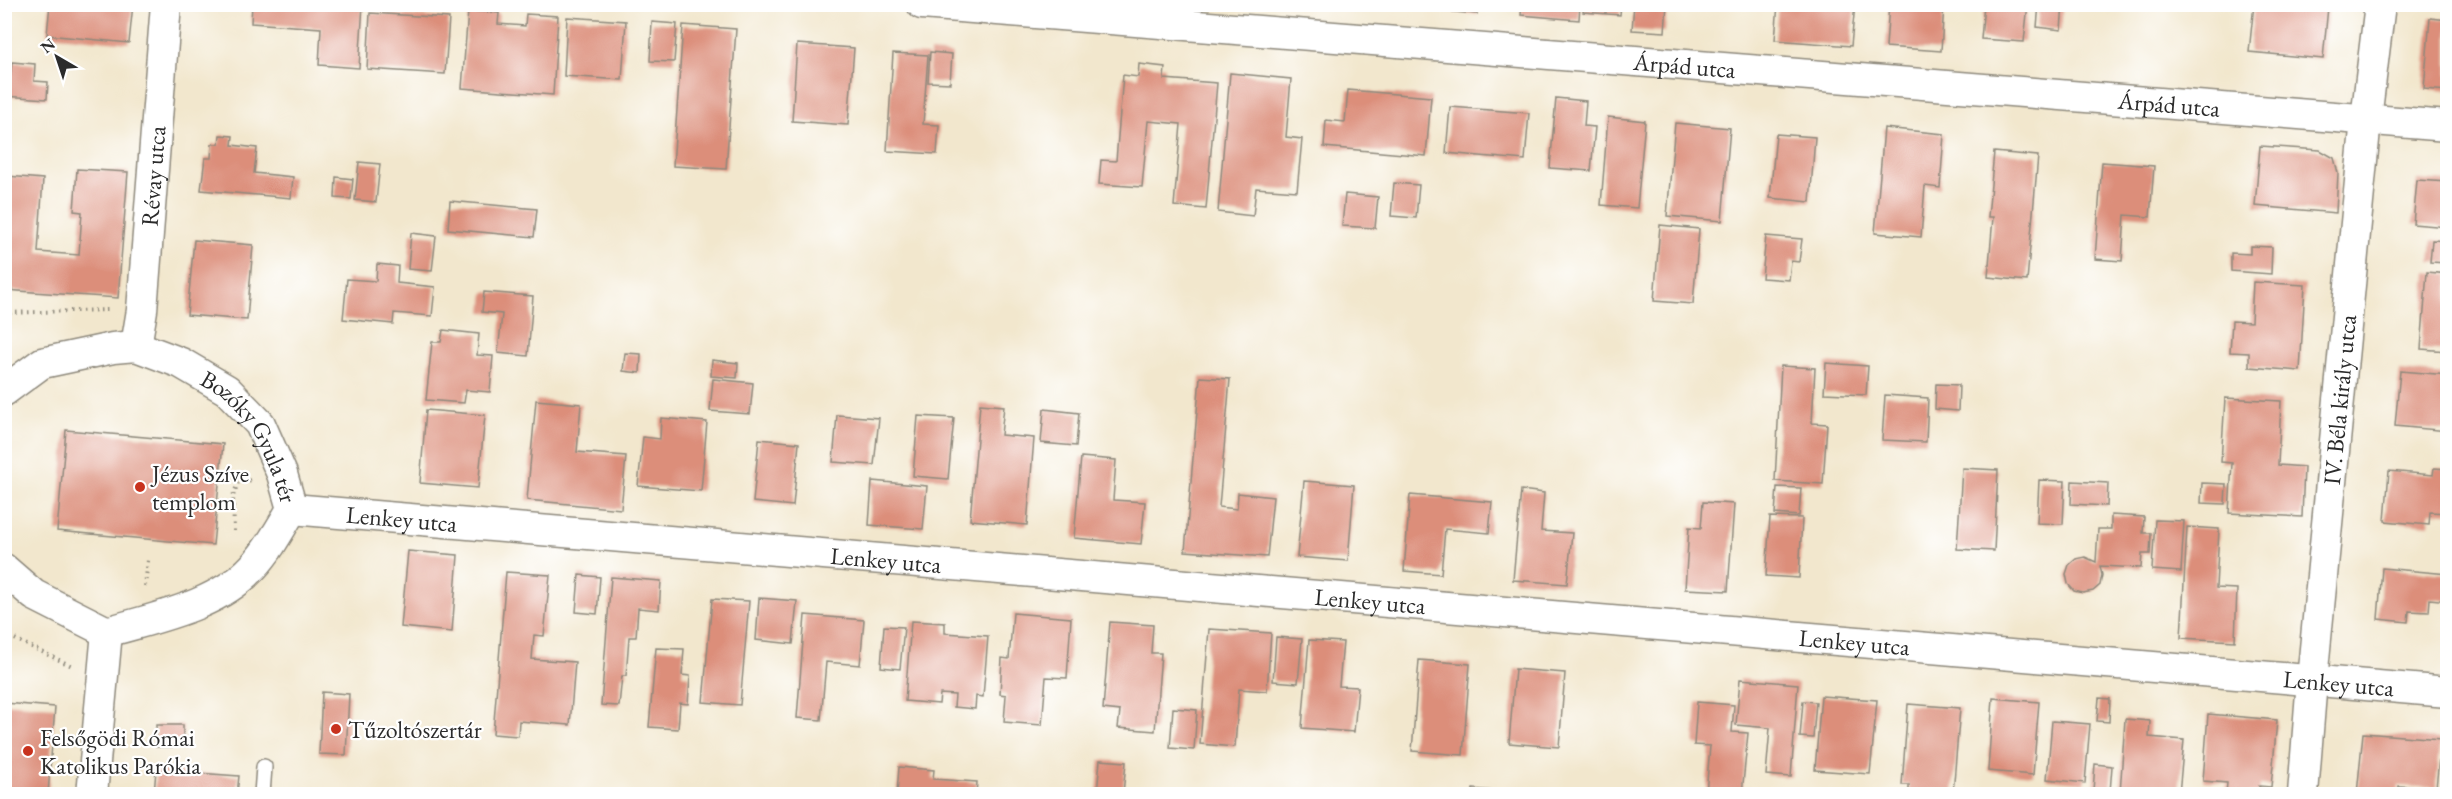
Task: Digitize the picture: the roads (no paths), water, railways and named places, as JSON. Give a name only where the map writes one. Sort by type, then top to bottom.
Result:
[{"type":"street","name":"Révay utca","points":[[136,346],[166,4]]},
{"type":"street","name":"Árpád utca","points":[[922,4],[2448,126]]},
{"type":"street","name":"IV. Béla király utca","points":[[2303,795],[2366,119],[2380,4]]},
{"type":"street","name":"Bozóky Gyula tér","points":[[4,391],[42,363],[113,348],[136,346],[181,363],[227,390],[260,424],[282,474],[292,509],[277,535],[253,567],[222,592],[181,609],[107,632]]},
{"type":"street","name":"Lenkey utca","points":[[292,509],[2448,692]]},
{"type":"street","points":[[4,569],[34,595],[107,632],[92,795]]},
{"type":"lane","points":[[262,795],[264,767]]},
{"type":"place","name":"Jézus Szíve templom","points":[[140,487]]},
{"type":"place","name":"Tűzoltószertár","points":[[336,729]]},
{"type":"place","name":"Felsőgödi Római Katolikus Parókia","points":[[28,751]]}]
